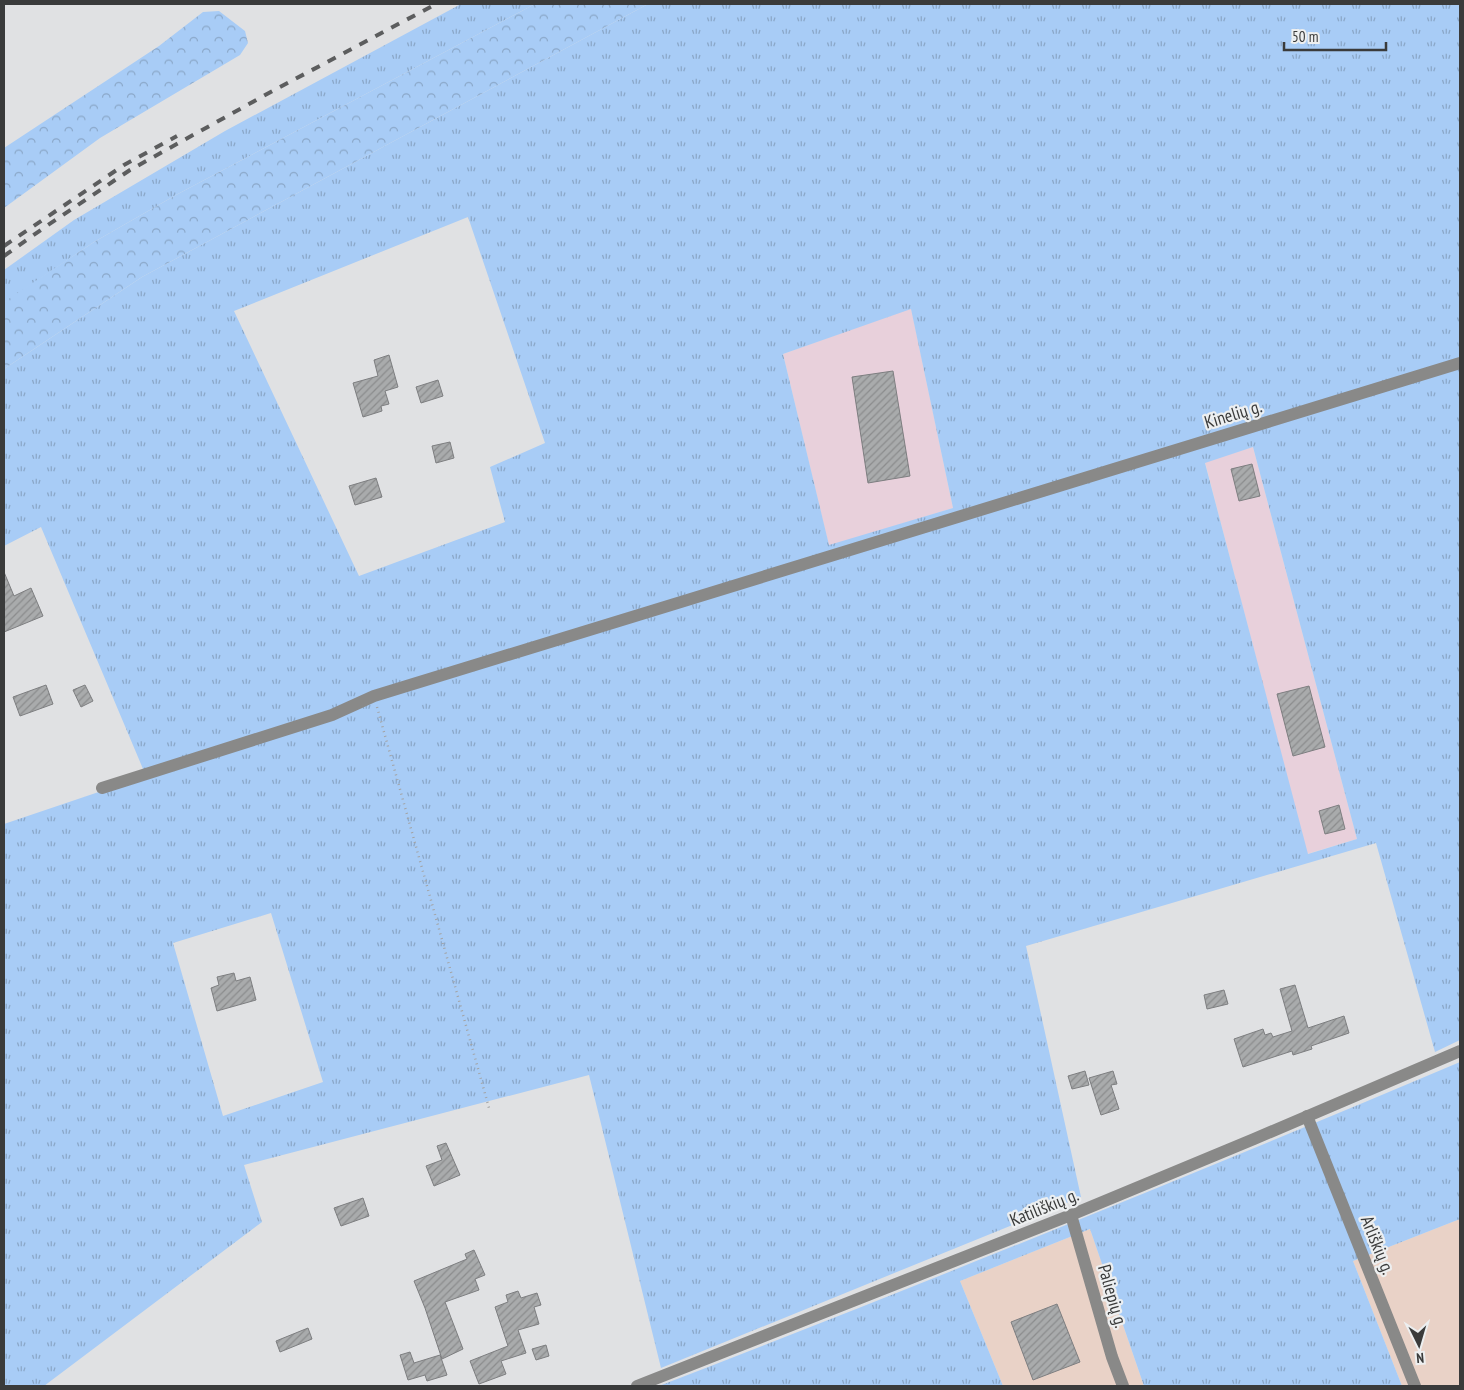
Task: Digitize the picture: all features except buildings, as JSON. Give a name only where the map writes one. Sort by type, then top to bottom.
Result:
[{"type":"street","name":"Kinelių g.","points":[[102,788],[332,715],[374,696],[1460,363]]},
{"type":"street","name":"Katiliškių g.","points":[[637,1386],[1071,1215],[1460,1051]]},
{"type":"street","name":"Arliškių g.","points":[[1308,1116],[1415,1386]]},
{"type":"street","name":"Paliepių g.","points":[[1071,1215],[1112,1357],[1123,1386]]},
{"type":"path","points":[[374,696],[489,1108]]},
{"type":"shaded area","points":[[911,308],[953,508],[829,546],[783,354]]},
{"type":"shaded area","points":[[1253,447],[1357,839],[1307,854],[1205,462]]},
{"type":"shaded area","points":[[1460,1219],[1460,1386],[1402,1386],[1353,1261]]},
{"type":"shaded area","points":[[1090,1229],[1144,1386],[1003,1386],[960,1281]]},
{"type":"green space","points":[[461,4],[535,4],[176,195],[94,242],[4,303],[4,270],[74,220],[225,131]]},
{"type":"green space","points":[[535,4],[648,4],[142,277],[4,369],[4,303],[7,300],[94,242],[176,195]]},
{"type":"green space","points":[[648,4],[1460,4],[1460,1040],[1435,1052],[1376,843],[1026,946],[1081,1197],[661,1368],[589,1075],[244,1165],[262,1222],[44,1386],[4,1386],[4,824],[146,776],[41,527],[4,546],[4,369],[142,277]],"holes":[[[468,217],[545,443],[490,467],[505,522],[359,576],[234,311]],[[911,309],[953,508],[829,545],[783,354]],[[1253,447],[1357,839],[1308,854],[1205,463]],[[271,913],[323,1082],[223,1116],[173,943]]]},
{"type":"green space","points":[[219,11],[245,31],[248,43],[240,55],[100,138],[4,208],[4,148],[159,46],[203,12]]},
{"type":"green space","points":[[1460,1062],[1460,1219],[1353,1261],[1402,1386],[1144,1386],[1090,1229],[960,1281],[1003,1386],[659,1386],[1061,1227]]},
{"type":"railway","points":[[4,256],[130,170],[436,4]]},
{"type":"railway","points":[[4,246],[124,165],[177,136]]}]
